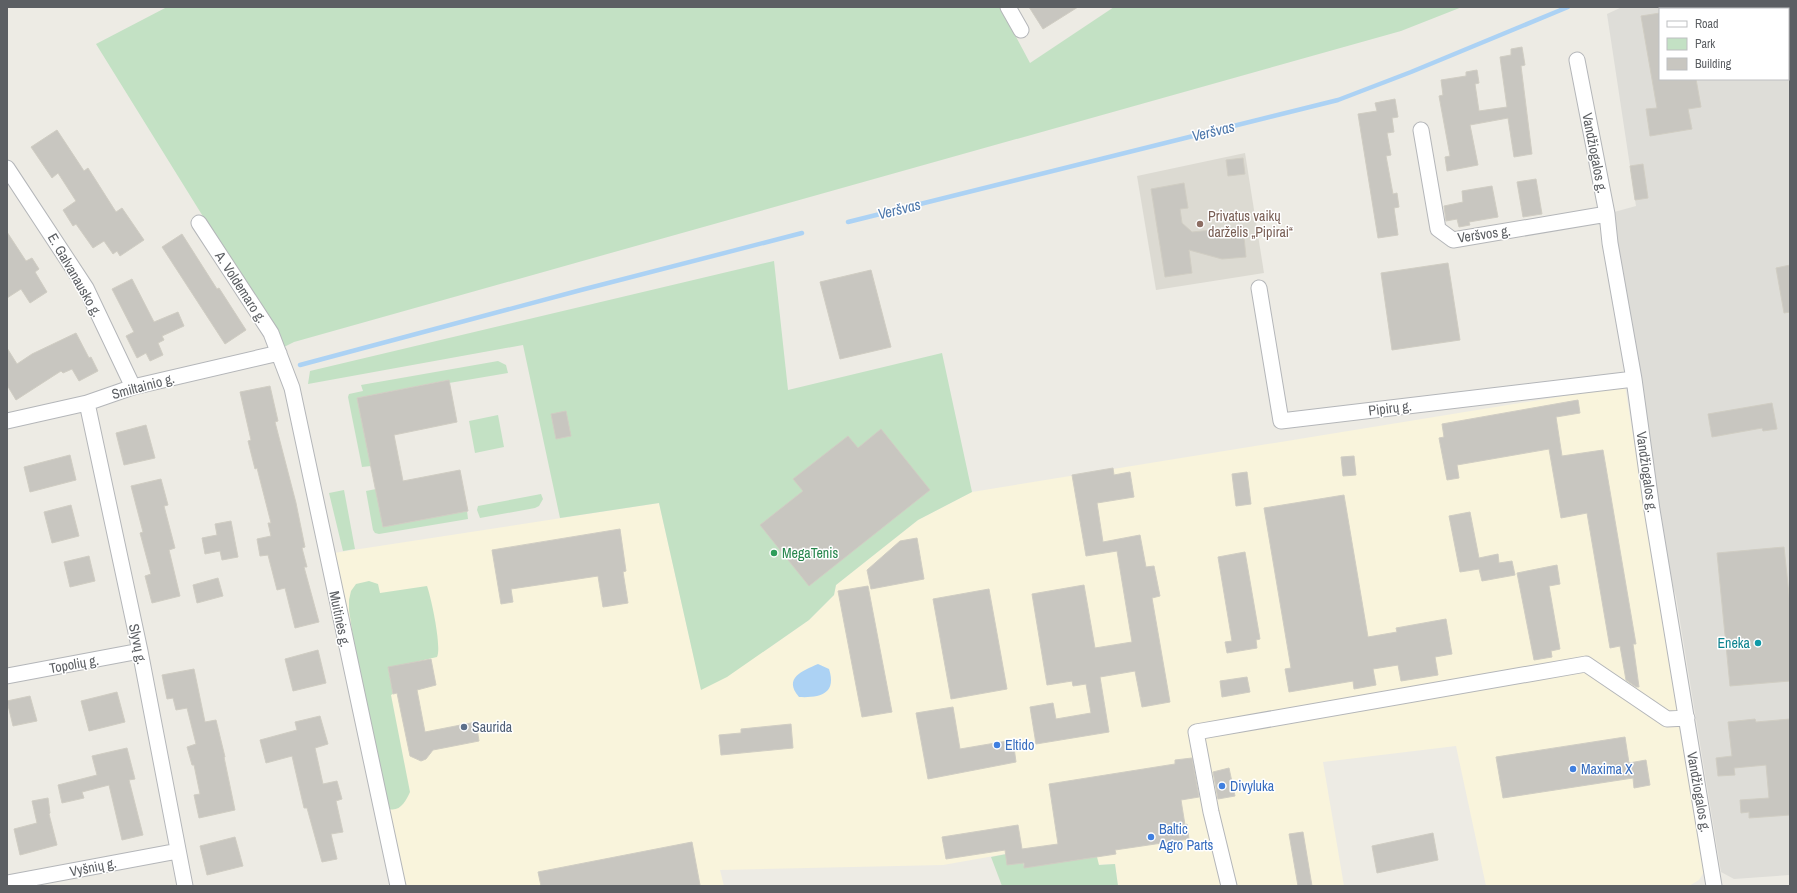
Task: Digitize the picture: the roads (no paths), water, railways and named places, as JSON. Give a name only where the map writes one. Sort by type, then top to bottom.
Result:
[{"type":"street","points":[[1008,7],[1021,30]]},
{"type":"street","name":"Vandžiogalos g.","points":[[1577,60],[1607,214],[1610,243],[1634,379],[1652,510],[1714,886]]},
{"type":"street","name":"Veršvos g.","points":[[1420,130],[1438,228],[1453,240],[1607,214]]},
{"type":"street","name":"E. Galvanausko g.","points":[[7,168],[86,288],[133,387]]},
{"type":"street","name":"A. Voldemaro g.","points":[[199,223],[271,333],[279,353]]},
{"type":"street","name":"Pipirų g.","points":[[1259,288],[1281,421],[1634,379]]},
{"type":"street","name":"Smiltainio g.","points":[[7,421],[87,403],[133,387],[279,353]]},
{"type":"street","name":"Muitinės g.","points":[[279,353],[295,400],[398,886]]},
{"type":"street","name":"Slyvų g.","points":[[87,403],[140,651],[185,886]]},
{"type":"street","name":"Topolių g.","points":[[7,676],[140,651]]},
{"type":"street","points":[[1229,886],[1211,812],[1196,732],[1586,664],[1667,719],[1687,718]]},
{"type":"street","name":"Vyšnių g.","points":[[7,883],[178,851]]},
{"type":"water","points":[[818,664],[829,669],[831,684],[829,689],[825,693],[814,697],[799,697],[793,685],[796,676],[806,669]]},
{"type":"waterway","name":"Veršvas","points":[[848,222],[1338,100],[1411,72],[1568,7]]},
{"type":"waterway","points":[[300,365],[802,233]]},
{"type":"place","name":"Privatus vaikų darželis „Pipirai“","points":[[1200,224]]},
{"type":"place","name":"MegaTenis","points":[[774,553]]},
{"type":"place","name":"Eneka","points":[[1758,643]]},
{"type":"place","name":"Saurida","points":[[464,727]]},
{"type":"place","name":"Eltido","points":[[997,745]]},
{"type":"place","name":"Maxima X","points":[[1573,769]]},
{"type":"place","name":"Divyluka","points":[[1222,786]]},
{"type":"place","name":"Baltic Agro Parts","points":[[1151,837]]}]
